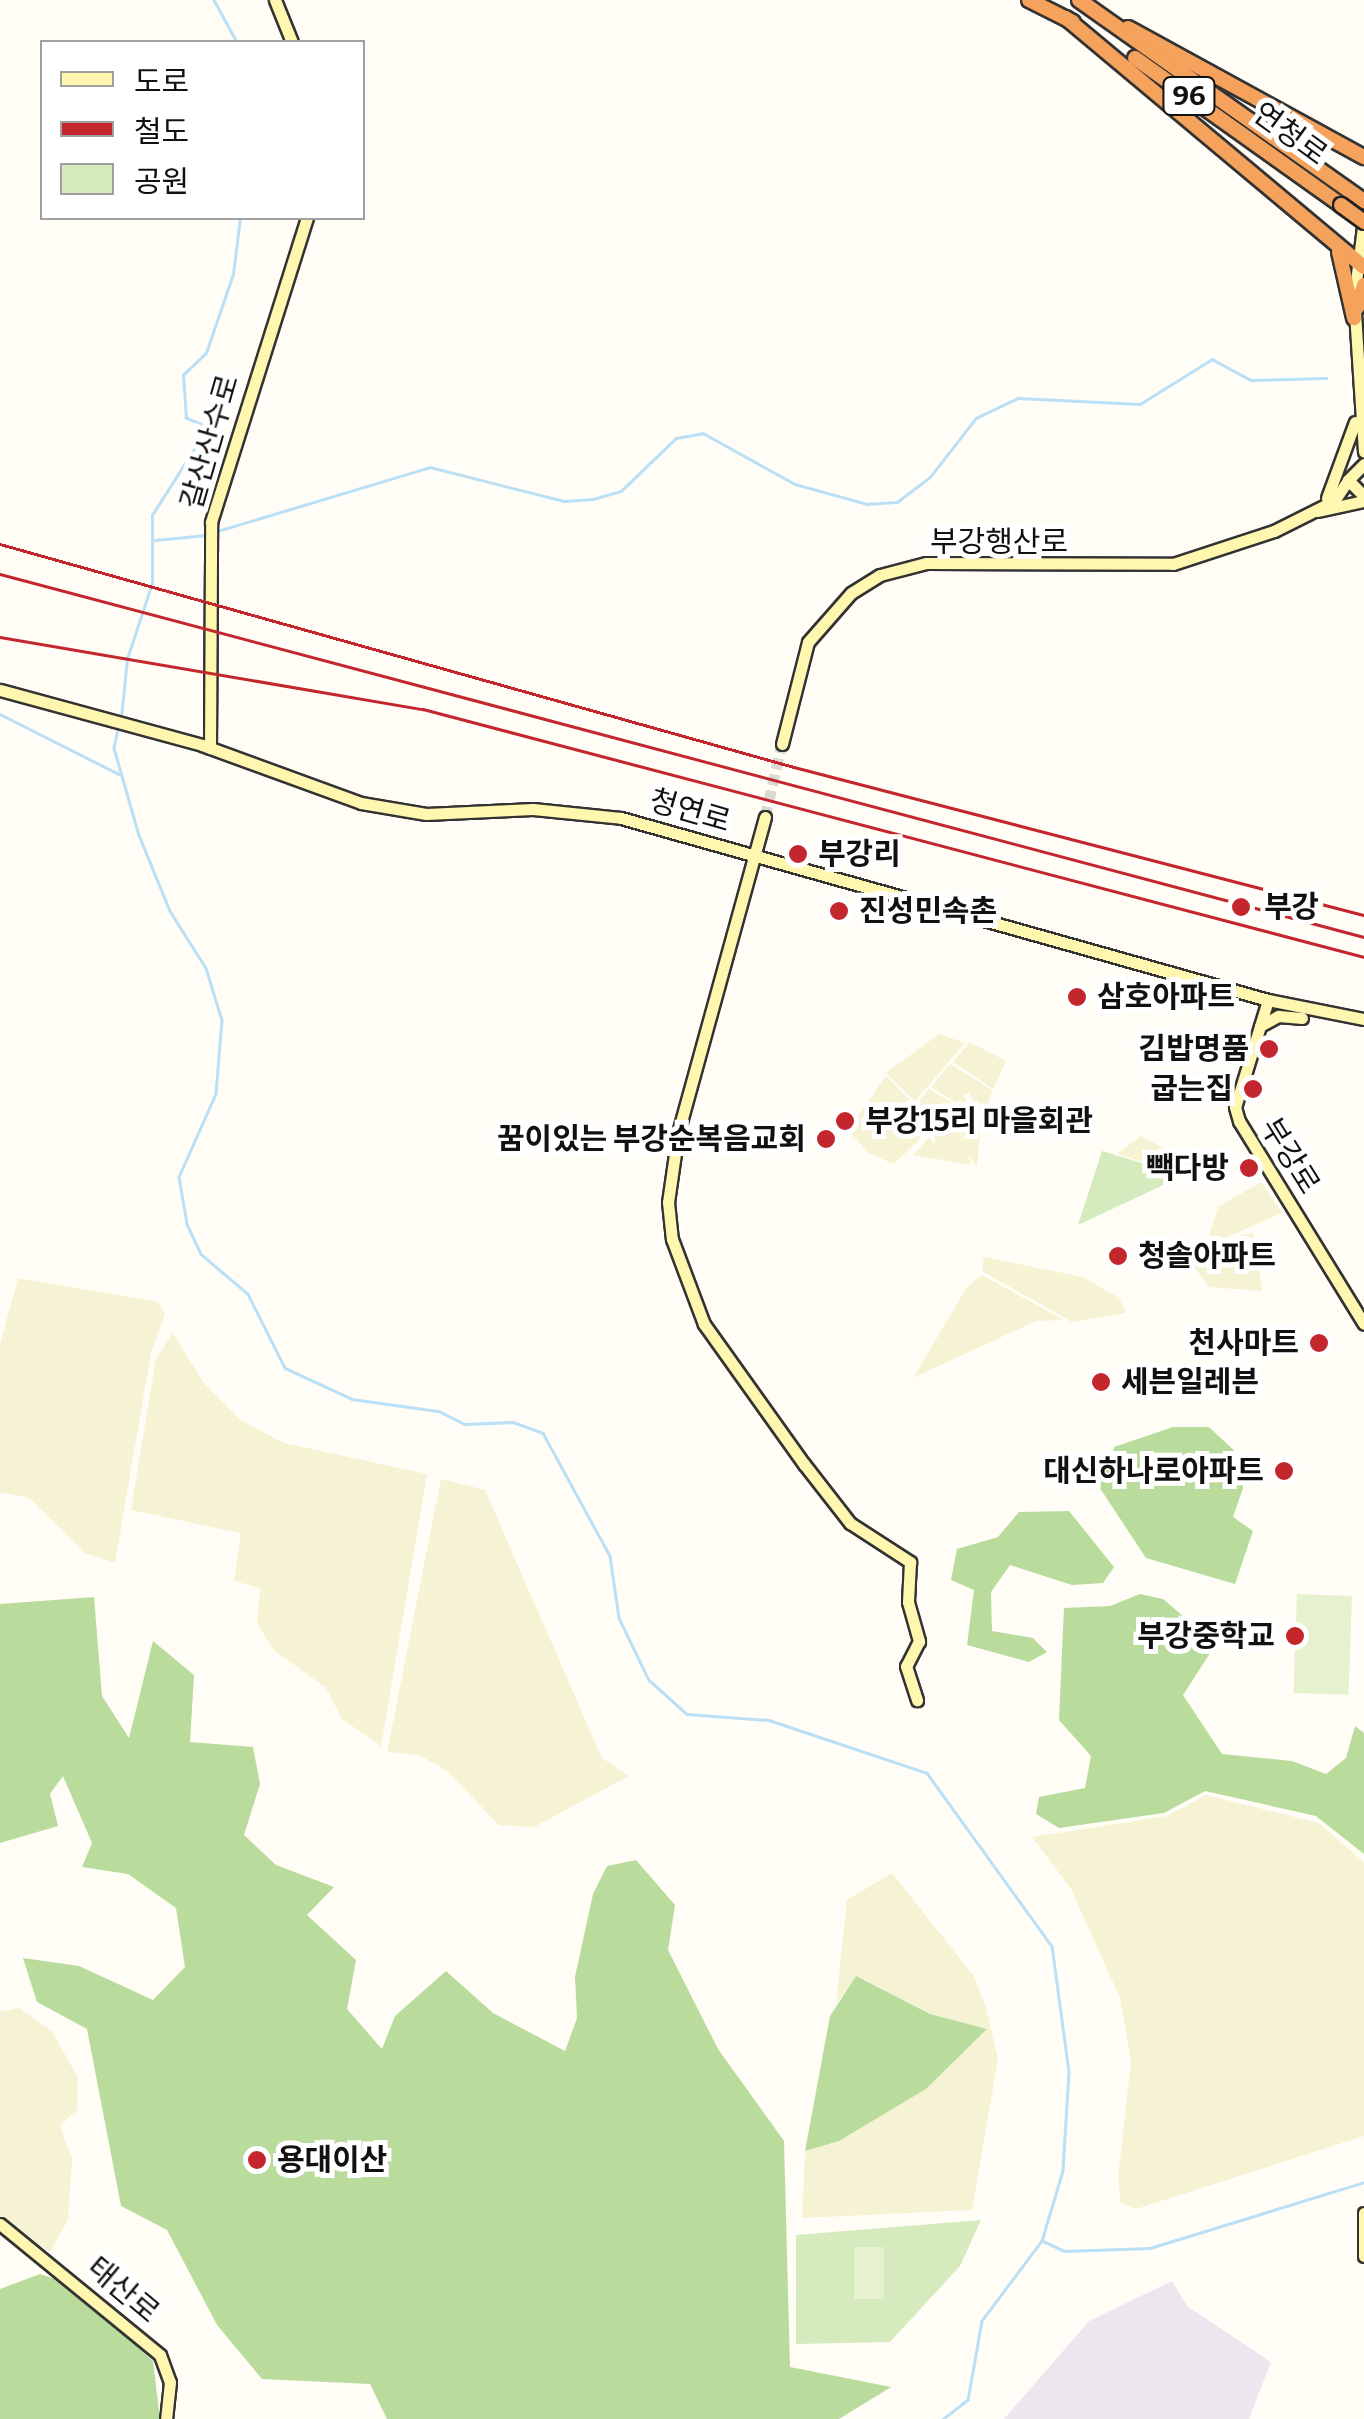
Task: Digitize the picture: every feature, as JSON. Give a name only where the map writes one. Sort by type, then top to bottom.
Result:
[{"type":"highway","name":"연청로","points":[[1029,0],[1066,18],[1364,220]]},
{"type":"highway","name":"연청로","points":[[1080,0],[1364,201]]},
{"type":"highway","points":[[1080,0],[1227,89],[1360,153]]},
{"type":"highway","points":[[1066,18],[1360,264]]},
{"type":"highway","points":[[1330,239],[1349,279],[1354,318]]},
{"type":"highway","points":[[1354,318],[1364,285]]},
{"type":"street","points":[[274,0],[291,40]]},
{"type":"street","name":"갈산산수로","points":[[206,746],[210,531],[306,220]]},
{"type":"street","points":[[1313,512],[1363,498],[1350,475],[1357,419],[1354,318],[1364,220]]},
{"type":"street","points":[[1357,419],[1364,440]]},
{"type":"street","points":[[1357,419],[1364,452]]},
{"type":"street","points":[[1313,512],[1336,485],[1357,419]]},
{"type":"street","points":[[1313,512],[1364,464]]},
{"type":"street","name":"부강행산로","points":[[782,744],[808,642],[850,593],[880,575],[926,564],[1174,564],[1313,512]]},
{"type":"street","name":"청연로","points":[[0,690],[75,707],[206,746],[389,810],[581,811],[756,856],[1268,1000],[1364,1019]]},
{"type":"street","points":[[766,818],[678,1132],[670,1175],[672,1238],[704,1324],[804,1464],[850,1523],[910,1562],[908,1602],[919,1640],[906,1666],[917,1700]]},
{"type":"street","name":"부강로","points":[[1268,1000],[1235,1108],[1239,1121],[1364,1324]]},
{"type":"street","points":[[1260,1026],[1278,1016],[1302,1018]]},
{"type":"street","points":[[1364,2213],[1364,2256]]},
{"type":"street","name":"태산로","points":[[0,2224],[160,2356],[170,2382],[166,2419]]},
{"type":"shaded area","points":[[939,1034],[965,1043],[915,1101],[886,1073]]},
{"type":"shaded area","points":[[970,1042],[1006,1061],[993,1089],[953,1062]]},
{"type":"shaded area","points":[[950,1064],[992,1090],[983,1123],[969,1092],[964,1096],[981,1125],[977,1167],[968,1155],[971,1165],[913,1155],[953,1111],[968,1154],[955,1111],[962,1099],[956,1103],[931,1087]]},
{"type":"shaded area","points":[[886,1076],[915,1105],[929,1089],[956,1105],[894,1164],[870,1154],[848,1130]]},
{"type":"shaded area","points":[[1141,1136],[1190,1162],[1195,1176],[1175,1180],[1173,1171],[1117,1154]]},
{"type":"shaded area","points":[[1261,1182],[1282,1213],[1225,1238],[1209,1236],[1218,1207]]},
{"type":"shaded area","points":[[1253,1232],[1262,1291],[1209,1287],[1192,1264],[1197,1248]]},
{"type":"shaded area","points":[[984,1257],[1083,1277],[1119,1298],[1126,1313],[1072,1322],[982,1271]]},
{"type":"shaded area","points":[[982,1275],[1064,1320],[1036,1321],[913,1378],[967,1287]]},
{"type":"shaded area","points":[[18,1278],[158,1302],[165,1314],[151,1353],[115,1563],[85,1553],[29,1498],[0,1492],[0,1345]]},
{"type":"shaded area","points":[[173,1333],[203,1382],[242,1421],[284,1443],[427,1474],[381,1746],[342,1719],[326,1688],[274,1650],[257,1624],[260,1588],[234,1581],[241,1533],[131,1510],[156,1359]]},
{"type":"shaded area","points":[[441,1479],[485,1490],[602,1758],[629,1776],[534,1827],[499,1825],[447,1771],[419,1755],[387,1752]]},
{"type":"shaded area","points":[[1206,1795],[1319,1823],[1364,1862],[1364,2136],[1136,2209],[1121,2203],[1118,2178],[1131,2061],[1120,1998],[1071,1889],[1032,1837],[1167,1816]]},
{"type":"shaded area","points":[[892,1873],[973,1975],[986,2007],[998,2059],[972,2210],[802,2218],[805,2151],[839,2141],[926,2089],[987,2029],[930,2014],[856,1976],[836,2004],[847,1900]]},
{"type":"shaded area","points":[[19,2008],[52,2031],[78,2078],[77,2110],[60,2126],[72,2159],[68,2220],[50,2252],[0,2220],[0,2012]]},
{"type":"shaded area","points":[[1172,2281],[1187,2306],[1271,2362],[1249,2419],[1004,2419],[1089,2321]]},
{"type":"green space","points":[[1102,1151],[1171,1172],[1174,1180],[1078,1225]]},
{"type":"green space","points":[[1173,1427],[1209,1427],[1240,1456],[1243,1488],[1233,1517],[1253,1531],[1235,1584],[1146,1558],[1090,1473],[1111,1462],[1114,1447]]},
{"type":"green space","points":[[1069,1511],[1114,1567],[1103,1583],[1072,1585],[1010,1565],[991,1592],[992,1631],[1033,1638],[1047,1652],[1029,1662],[967,1645],[974,1590],[951,1580],[957,1549],[998,1537],[1019,1512]]},
{"type":"green space","points":[[1140,1594],[1163,1599],[1216,1644],[1183,1695],[1222,1754],[1292,1761],[1326,1774],[1346,1758],[1355,1726],[1364,1733],[1364,1854],[1316,1816],[1205,1791],[1164,1813],[1059,1828],[1036,1814],[1039,1797],[1085,1788],[1091,1756],[1059,1720],[1064,1608],[1110,1606]]},
{"type":"green space","points":[[1297,1594],[1352,1596],[1349,1695],[1294,1693]]},
{"type":"green space","points":[[94,1597],[102,1696],[129,1738],[153,1641],[194,1675],[190,1742],[253,1747],[260,1784],[244,1835],[276,1865],[334,1887],[307,1915],[356,1960],[347,2009],[382,2049],[395,2016],[446,1971],[493,2013],[565,2051],[577,2018],[575,1977],[593,1894],[607,1866],[636,1860],[675,1905],[668,1950],[718,2049],[784,2141],[790,2367],[891,2387],[839,2419],[387,2419],[370,2384],[262,2379],[217,2325],[167,2230],[121,2206],[87,2029],[37,2002],[23,1958],[79,1966],[153,2000],[185,1967],[176,1908],[128,1874],[82,1867],[92,1843],[63,1776],[50,1794],[58,1826],[0,1843],[0,1604]]},
{"type":"green space","points":[[856,1976],[930,2014],[987,2029],[926,2089],[839,2141],[805,2151],[830,2016]]},
{"type":"green space","points":[[981,2220],[960,2266],[890,2342],[796,2344],[796,2235]]},
{"type":"green space","points":[[854,2247],[884,2247],[884,2299],[854,2299]]},
{"type":"green space","points":[[40,2274],[72,2285],[153,2361],[160,2419],[0,2419],[0,2289]]},
{"type":"waterway","points":[[214,0],[236,40]]},
{"type":"waterway","points":[[121,717],[127,659],[152,583],[152,515],[208,427],[186,418],[183,375],[206,353],[233,274],[240,220]]},
{"type":"waterway","points":[[214,532],[430,467],[564,501],[593,499],[621,491],[676,438],[703,433],[795,484],[867,504],[897,502],[930,477],[976,418],[1018,398],[1140,404],[1212,359],[1251,380],[1326,378]]},
{"type":"waterway","points":[[155,540],[206,535]]},
{"type":"waterway","points":[[0,714],[119,774]]},
{"type":"waterway","points":[[118,729],[114,748],[139,835],[170,911],[206,968],[222,1020],[216,1094],[179,1177],[187,1224],[201,1254],[248,1294],[285,1368],[352,1399],[439,1411],[465,1424],[513,1422],[543,1433],[610,1556],[619,1618],[649,1680],[687,1714],[769,1720],[927,1773],[1052,1946],[1069,2072],[1063,2171],[1042,2241],[982,2321],[968,2400],[944,2419]]},
{"type":"waterway","points":[[1043,2241],[1064,2251],[1150,2248],[1364,2182]]},
{"type":"tunnel","points":[[765,817],[782,744]]},
{"type":"railway","points":[[0,544],[794,767],[1364,915]]},
{"type":"railway","points":[[0,574],[1364,937]]},
{"type":"railway","points":[[0,637],[423,709],[1364,957]]},
{"type":"place","name":"부강리","points":[[798,854]]},
{"type":"place","name":"부강","points":[[1241,907]]},
{"type":"place","name":"진성민속촌","points":[[839,911]]},
{"type":"place","name":"삼호아파트","points":[[1077,997]]},
{"type":"place","name":"김밥명품","points":[[1269,1049]]},
{"type":"place","name":"굽는집","points":[[1253,1089]]},
{"type":"place","name":"부강15리 마을회관","points":[[845,1121]]},
{"type":"place","name":"꿈이있는 부강순복음교회","points":[[826,1139]]},
{"type":"place","name":"빽다방","points":[[1249,1168]]},
{"type":"place","name":"청솔아파트","points":[[1118,1256]]},
{"type":"place","name":"천사마트","points":[[1319,1343]]},
{"type":"place","name":"세븐일레븐","points":[[1101,1382]]},
{"type":"place","name":"대신하나로아파트","points":[[1284,1471]]},
{"type":"place","name":"부강중학교","points":[[1295,1636]]},
{"type":"place","name":"용대이산","points":[[257,2160]]}]
